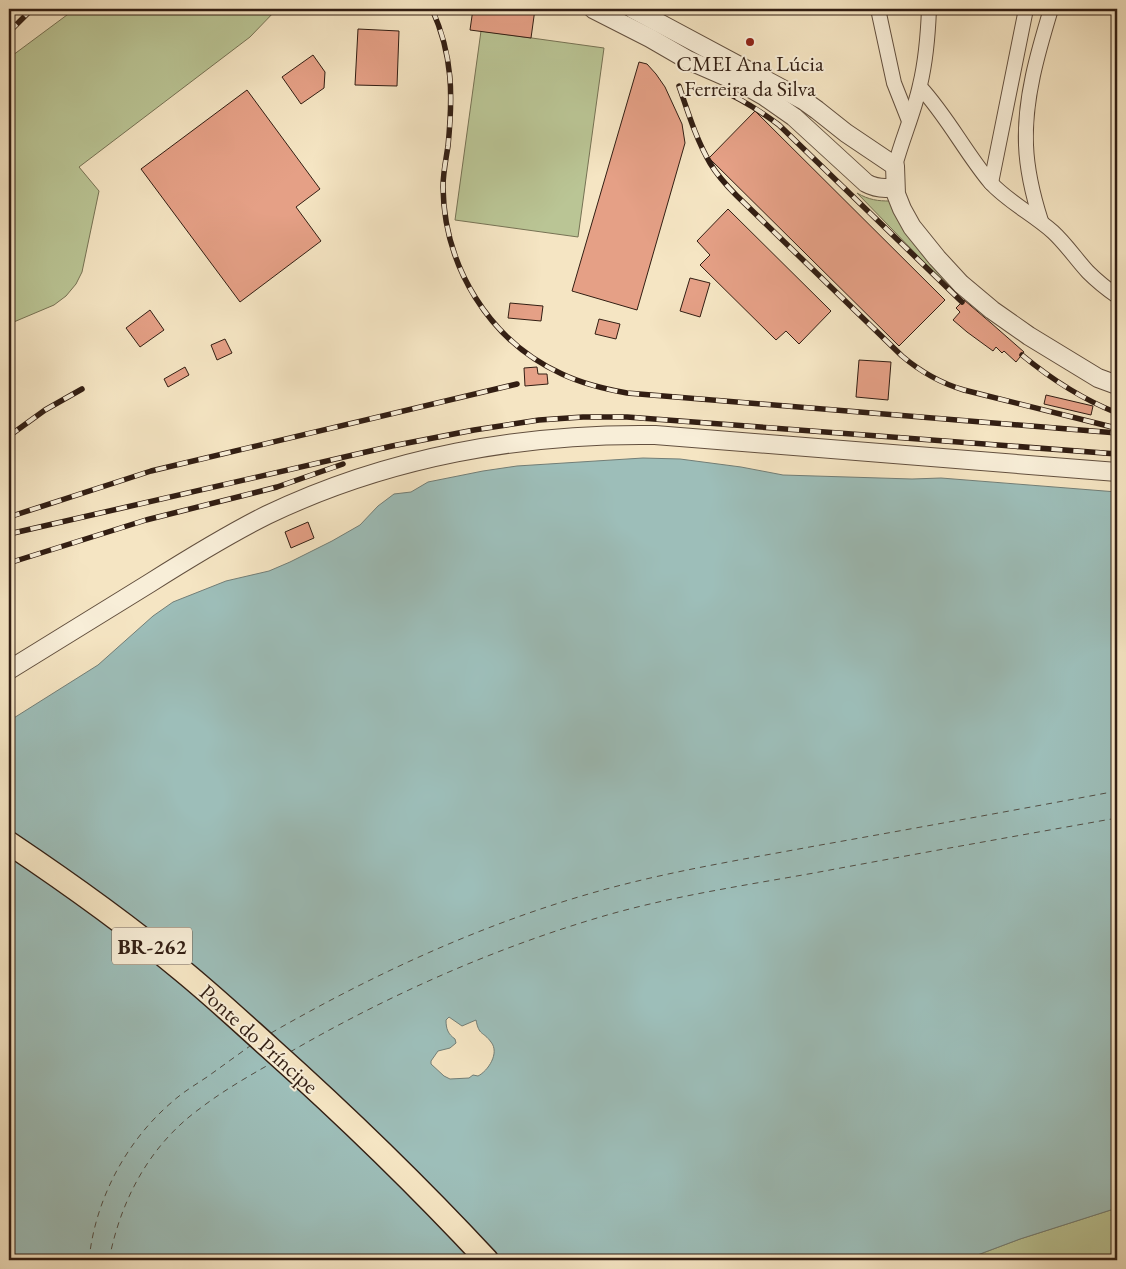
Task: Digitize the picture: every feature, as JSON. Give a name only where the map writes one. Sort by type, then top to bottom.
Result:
[{"type":"main road","name":"Ponte do Príncipe","points":[[9,843],[120,922],[180,968],[358,1128],[487,1260]]},
{"type":"main road","name":"Ponte do Príncipe","points":[[9,859],[119,938],[208,1010],[349,1138],[468,1260]]},
{"type":"street","points":[[594,9],[688,60],[743,84],[764,96],[794,117],[866,183],[878,188],[895,188]]},
{"type":"street","points":[[633,9],[803,100],[846,133],[895,166]]},
{"type":"street","points":[[878,9],[894,83],[909,121]]},
{"type":"street","points":[[929,9],[924,67],[920,88],[895,166],[895,188],[898,201],[912,227],[961,284],[992,310],[1029,336],[1098,378],[1117,385]]},
{"type":"street","points":[[991,183],[1026,9]]},
{"type":"street","points":[[1041,221],[1029,176],[1026,134],[1028,102],[1039,50],[1051,9]]},
{"type":"street","points":[[920,88],[936,106],[991,183],[1007,198],[1041,221],[1064,242],[1104,287],[1117,296]]},
{"type":"street","points":[[9,670],[206,549],[267,515],[335,486],[364,476],[404,464],[477,448],[549,439],[622,434],[655,435],[1117,472]]},
{"type":"green space","points":[[75,9],[277,9],[250,37],[79,167],[99,191],[82,272],[76,284],[66,296],[54,305],[9,324],[9,58]]},
{"type":"green space","points":[[481,31],[604,48],[578,237],[455,220]]},
{"type":"green space","points":[[857,193],[874,200],[890,201],[954,289],[953,292]]},
{"type":"green space","points":[[1117,1208],[1117,1260],[964,1260],[1020,1239]]},
{"type":"water","points":[[643,458],[680,459],[783,475],[912,479],[941,478],[1117,492],[1117,1208],[1020,1239],[964,1260],[9,1260],[9,721],[98,665],[153,616],[173,602],[226,581],[269,571],[290,562],[360,525],[378,506],[394,494],[411,492],[428,482],[517,466]],"holes":[[[449,1017],[462,1026],[476,1020],[480,1031],[493,1046],[492,1061],[486,1070],[478,1076],[473,1075],[469,1078],[450,1079],[431,1064],[431,1061],[438,1051],[450,1048],[456,1043],[448,1031],[446,1020]]]},
{"type":"building","points":[[473,9],[535,9],[531,38],[470,30]]},
{"type":"building","points":[[358,29],[399,31],[397,86],[355,85]]},
{"type":"building","points":[[313,55],[325,72],[324,88],[301,104],[282,77]]},
{"type":"building","points":[[639,62],[647,64],[665,87],[682,124],[685,143],[637,310],[572,291]]},
{"type":"building","points":[[247,90],[320,189],[296,207],[321,241],[240,302],[141,169]]},
{"type":"building","points":[[755,111],[945,300],[899,346],[709,158]]},
{"type":"building","points":[[728,209],[831,311],[799,344],[786,331],[776,340],[700,265],[710,255],[697,241]]},
{"type":"building","points":[[690,278],[710,283],[700,317],[680,311]]},
{"type":"building","points":[[964,300],[1024,352],[1016,362],[1004,351],[1002,353],[996,347],[993,351],[953,320],[960,312],[956,308]]},
{"type":"building","points":[[510,303],[543,306],[541,321],[508,318]]},
{"type":"building","points":[[150,310],[164,330],[140,347],[126,328]]},
{"type":"building","points":[[599,319],[620,324],[616,339],[595,334]]},
{"type":"building","points":[[225,339],[232,353],[217,360],[211,345]]},
{"type":"building","points":[[859,360],[891,362],[888,400],[856,397]]},
{"type":"building","points":[[185,367],[189,375],[168,387],[164,379]]},
{"type":"building","points":[[537,367],[538,374],[547,374],[548,384],[525,386],[524,368]]},
{"type":"building","points":[[1046,395],[1093,406],[1091,415],[1044,404]]},
{"type":"building","points":[[308,522],[314,538],[291,548],[285,532]]},
{"type":"ferry route","points":[[271,1033],[348,991],[427,953],[509,920],[592,893],[703,867],[1117,791]]},
{"type":"ferry route","points":[[290,1052],[364,1012],[440,976],[518,945],[597,918],[704,892],[1117,818]]},
{"type":"ferry route","points":[[89,1260],[92,1238],[106,1194],[115,1173],[140,1135],[176,1098],[250,1046]]},
{"type":"ferry route","points":[[109,1260],[114,1237],[130,1195],[140,1175],[167,1138],[210,1101],[270,1064]]},
{"type":"railway","points":[[9,32],[32,9]]},
{"type":"railway","points":[[432,9],[444,43],[450,76],[450,127],[443,187],[445,216],[452,245],[462,272],[476,298],[493,321],[513,342],[536,360],[578,381],[627,393],[1117,433]]},
{"type":"railway","points":[[679,86],[701,144],[710,163],[722,180],[909,362],[931,376],[964,390],[1112,427]]},
{"type":"railway","points":[[716,88],[749,105],[779,125],[962,302]]},
{"type":"railway","points":[[1022,355],[1067,388],[1117,413]]},
{"type":"railway","points":[[9,517],[151,471],[517,384]]},
{"type":"railway","points":[[9,436],[45,410],[82,389]]},
{"type":"railway","points":[[9,534],[392,446],[539,420],[627,417],[1117,454]]},
{"type":"railway","points":[[9,563],[146,520],[277,487],[343,464]]},
{"type":"place","name":"CMEI Ana Lúcia Ferreira da Silva","points":[[750,42]]}]
